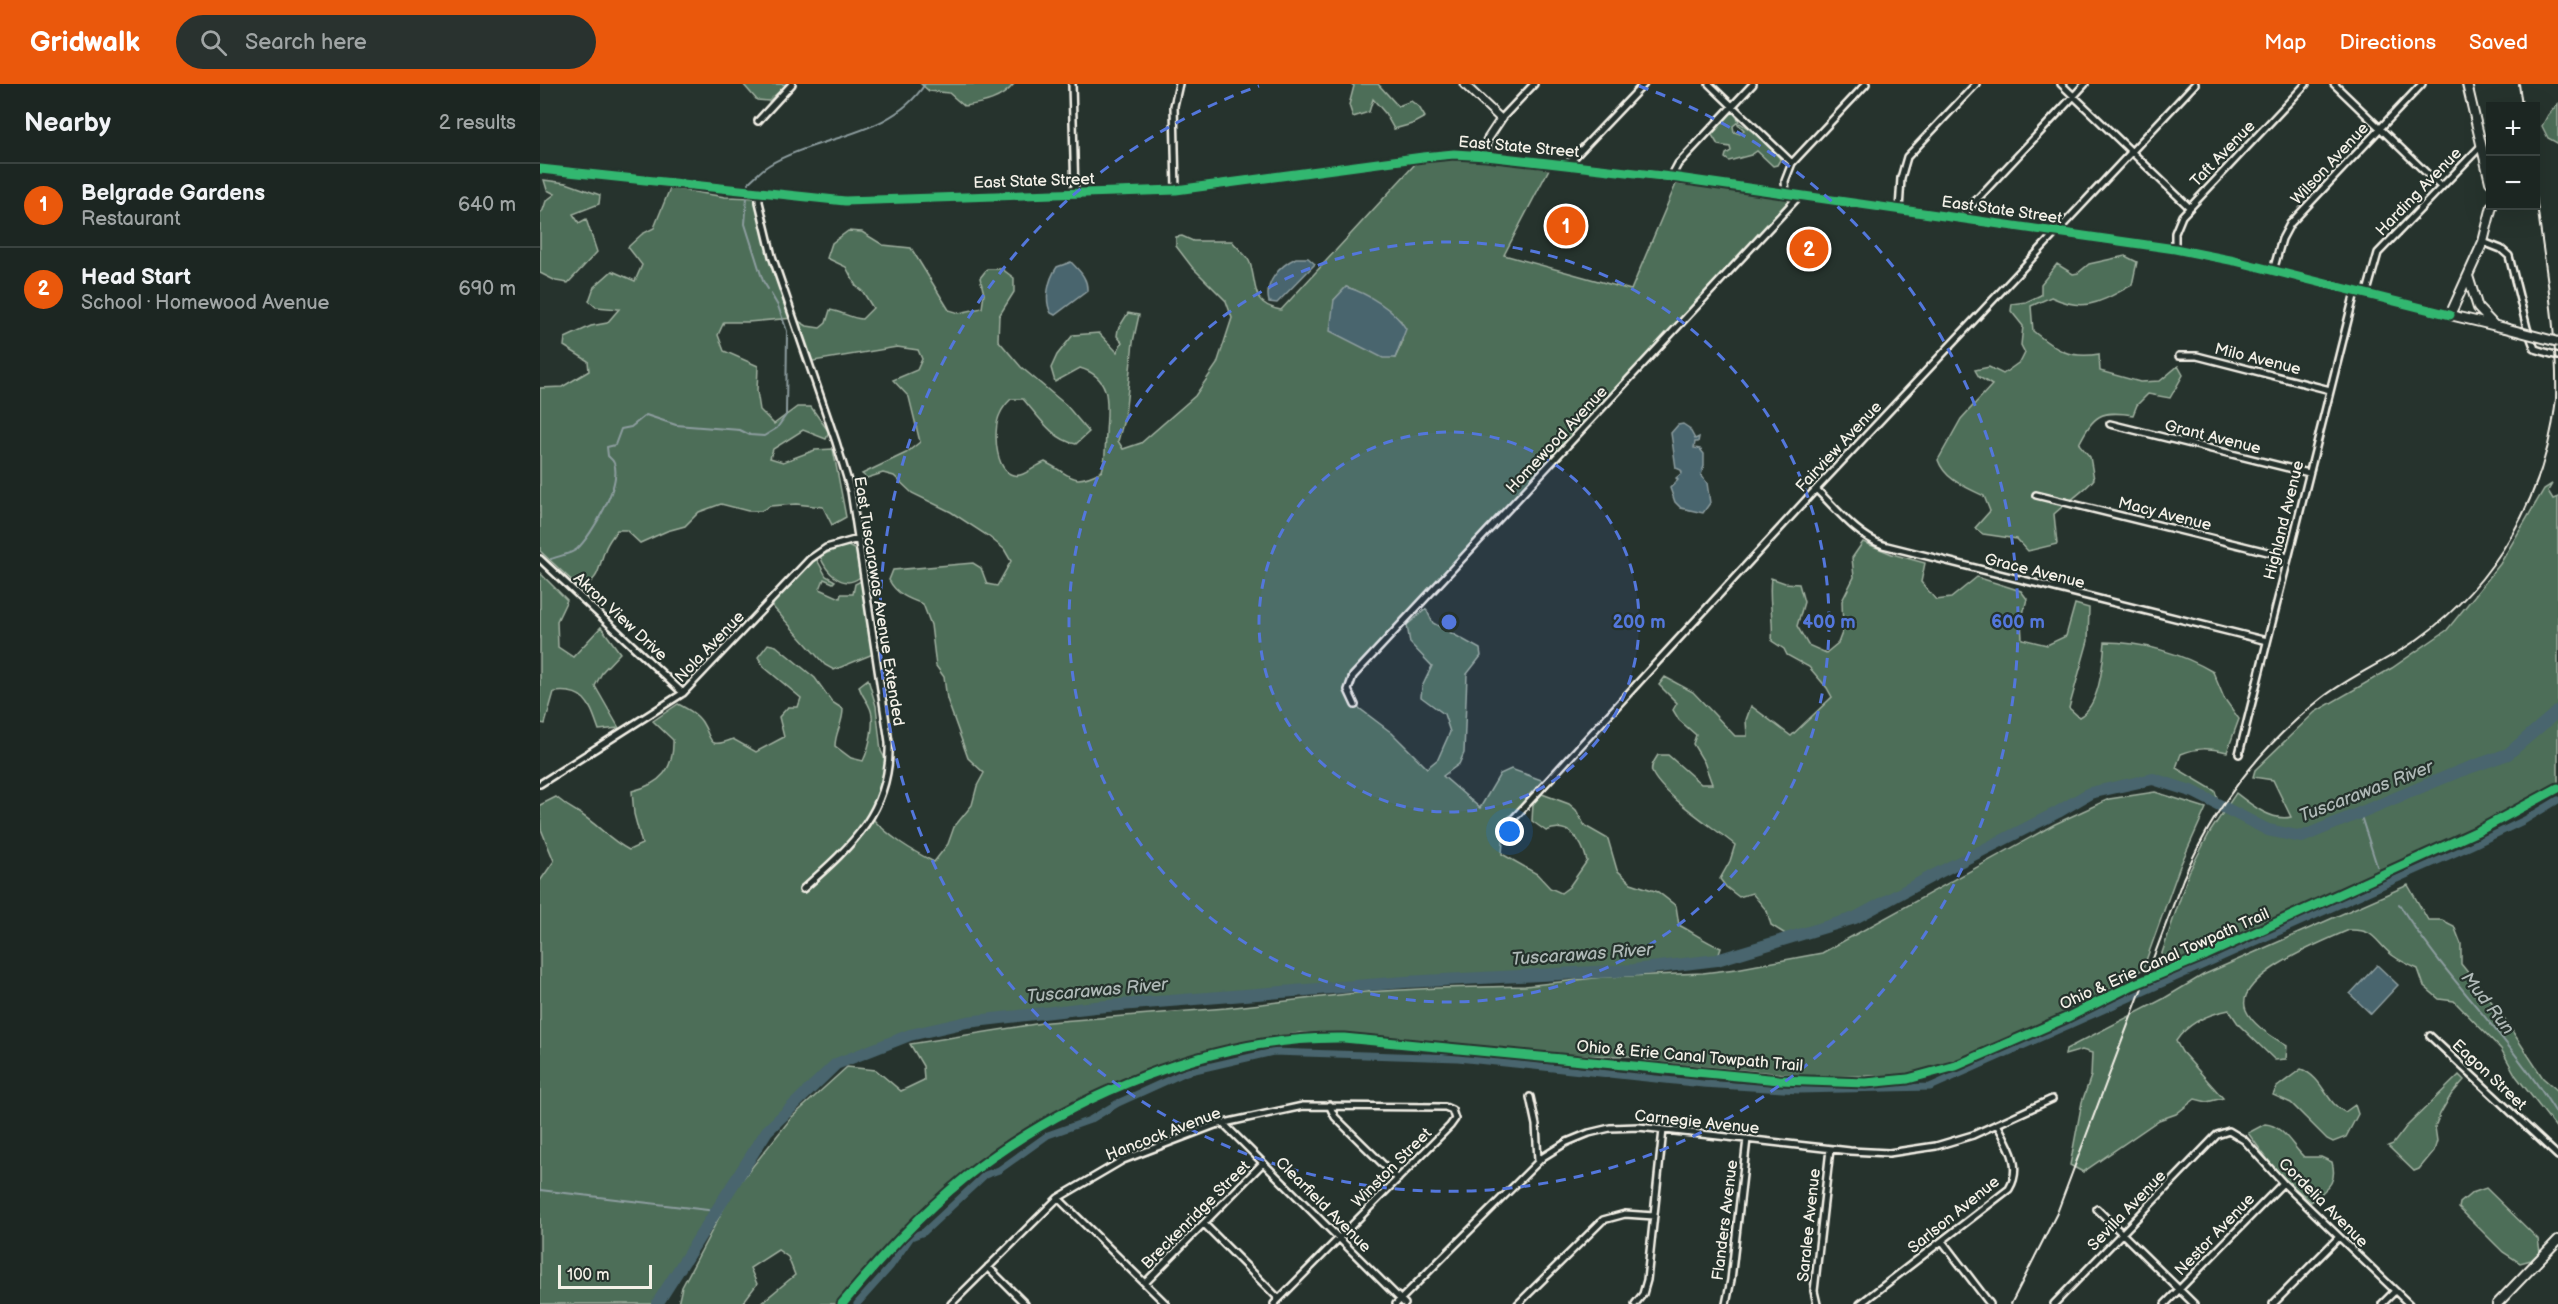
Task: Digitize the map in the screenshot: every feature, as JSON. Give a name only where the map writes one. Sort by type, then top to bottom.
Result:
[{"type":"main road","points":[[2467,84],[2486,164]]},
{"type":"main road","points":[[2450,315],[2483,242],[2491,210]]},
{"type":"main road","points":[[2468,275],[2478,308],[2495,326]]},
{"type":"main road","name":"East State Street","points":[[2450,315],[2558,342]]},
{"type":"main road","points":[[2497,1304],[2558,1240]]},
{"type":"street","points":[[758,121],[792,84]]},
{"type":"street","points":[[1072,84],[1075,194]]},
{"type":"street","points":[[1176,190],[1174,106],[1179,84]]},
{"type":"street","points":[[1464,84],[1501,119]]},
{"type":"street","points":[[1486,156],[1487,140],[1501,119],[1534,84]]},
{"type":"street","points":[[1567,165],[1644,84]]},
{"type":"street","points":[[1710,84],[1792,163]]},
{"type":"street","points":[[1671,177],[1678,164],[1753,84]]},
{"type":"street","points":[[1786,194],[1785,181],[1792,163],[1866,84]]},
{"type":"street","points":[[1899,210],[1901,178],[1907,157],[1976,84]]},
{"type":"street","points":[[2061,84],[2189,207]]},
{"type":"street","points":[[1963,219],[1968,209],[2085,84]]},
{"type":"street","name":"Fairview Avenue","points":[[1504,829],[1816,489],[2195,84]]},
{"type":"street","name":"Taft Avenue","points":[[2175,249],[2177,226],[2189,207],[2306,84]]},
{"type":"street","points":[[2334,84],[2440,186]]},
{"type":"street","name":"Wilson Avenue","points":[[2273,271],[2282,239],[2290,224],[2422,84]]},
{"type":"street","name":"Harding Avenue","points":[[2367,292],[2378,253],[2440,186],[2482,145]]},
{"type":"street","name":"East State Street","points":[[540,169],[845,201],[1176,190],[1423,157],[1454,154],[1486,156],[1671,177],[2175,249],[2355,292],[2367,292],[2450,315]]},
{"type":"street","name":"East Tuscarawas Avenue Extended","points":[[759,191],[759,202],[772,256],[844,466],[858,539],[889,742],[888,770],[880,798],[864,828],[838,859],[803,890]]},
{"type":"street","name":"Homewood Avenue","points":[[1355,705],[1348,690],[1353,676],[1799,196]]},
{"type":"street","points":[[2483,242],[2501,249],[2509,256],[2527,328],[2535,349],[2558,356]]},
{"type":"street","name":"Highland Avenue","points":[[2239,754],[2355,292]]},
{"type":"street","name":"Milo Avenue","points":[[2180,356],[2197,356],[2330,390]]},
{"type":"street","name":"Grant Avenue","points":[[2110,424],[2309,473]]},
{"type":"street","name":"Grace Avenue","points":[[1816,489],[1869,539],[1883,545],[2267,641]]},
{"type":"street","name":"Macy Avenue","points":[[2036,495],[2288,557]]},
{"type":"street","name":"Nola Avenue","points":[[540,784],[683,693],[810,558],[826,548],[858,539]]},
{"type":"street","name":"Akron View Drive","points":[[540,559],[683,693]]},
{"type":"street","name":"Eagon Street","points":[[2430,1036],[2558,1156]]},
{"type":"street","points":[[1530,1097],[1538,1160]]},
{"type":"street","name":"Carnegie Avenue","points":[[1400,1302],[1538,1160],[1567,1142],[1602,1130],[1632,1127],[1876,1153],[1918,1150],[1973,1135],[2052,1099]]},
{"type":"street","name":"Hancock Avenue","points":[[951,1304],[1058,1198],[1123,1160],[1223,1123],[1303,1106],[1445,1107],[1455,1114],[1450,1126]]},
{"type":"street","points":[[1329,1106],[1335,1118],[1398,1179]]},
{"type":"street","name":"Clearfield Avenue","points":[[1223,1123],[1400,1302]]},
{"type":"street","name":"Sarlson Avenue","points":[[1860,1304],[2005,1193],[2012,1184],[2015,1163],[1997,1124]]},
{"type":"street","name":"Winston Street","points":[[1277,1302],[1450,1126]]},
{"type":"street","points":[[1635,1304],[1645,1288],[1663,1130]]},
{"type":"street","name":"Cordelia Avenue","points":[[2217,1136],[2225,1131],[2236,1134],[2283,1183],[2409,1304]]},
{"type":"street","name":"Sevilla Avenue","points":[[2054,1304],[2217,1136]]},
{"type":"street","name":"Flanders Avenue","points":[[1726,1304],[1747,1139]]},
{"type":"street","name":"Saralee Avenue","points":[[1817,1304],[1814,1291],[1830,1149]]},
{"type":"street","name":"Breckenridge Street","points":[[1145,1283],[1263,1163]]},
{"type":"street","name":"Nestor Avenue","points":[[2165,1304],[2283,1183]]},
{"type":"street","points":[[1058,1198],[1166,1304]]},
{"type":"street","points":[[2097,1209],[2194,1304]]},
{"type":"street","points":[[1518,1304],[1603,1220],[1625,1214],[1654,1216]]},
{"type":"street","points":[[1204,1224],[1277,1302]]},
{"type":"street","points":[[2273,1304],[2339,1237]]},
{"type":"street","points":[[1942,1241],[1990,1304]]},
{"type":"street","points":[[988,1267],[1025,1304]]},
{"type":"street","points":[[2382,1304],[2395,1290]]},
{"type":"green space","points":[[743,84],[787,84],[769,101],[757,100]]},
{"type":"green space","points":[[921,84],[1014,84],[998,97],[964,106],[949,93],[929,91]]},
{"type":"green space","points":[[1351,84],[1378,84],[1398,106],[1411,101],[1419,107],[1425,117],[1412,124],[1394,129],[1385,113],[1373,99],[1369,112],[1353,117],[1349,105],[1354,86]]},
{"type":"green space","points":[[2558,104],[2557,143],[2548,138],[2542,126]]},
{"type":"green space","points":[[1734,113],[1739,121],[1733,126],[1734,132],[1740,134],[1744,130],[1738,124],[1740,123],[1753,132],[1779,157],[1777,165],[1773,166],[1757,151],[1729,161],[1725,158],[1726,154],[1731,151],[1730,147],[1718,145],[1712,135],[1729,114]]},
{"type":"green space","points":[[1472,158],[1549,169],[1504,255],[1631,290],[1676,184],[1799,196],[1356,672],[1349,686],[1355,705],[1392,733],[1427,768],[1438,759],[1450,732],[1444,714],[1421,697],[1422,687],[1432,666],[1410,643],[1407,625],[1426,609],[1433,623],[1480,649],[1481,656],[1467,674],[1464,753],[1459,764],[1443,776],[1480,808],[1500,774],[1511,769],[1547,782],[1504,829],[1502,854],[1537,874],[1550,888],[1561,893],[1569,887],[1587,861],[1585,854],[1578,840],[1568,831],[1554,829],[1546,831],[1532,821],[1533,804],[1542,794],[1569,804],[1576,810],[1585,826],[1608,839],[1617,870],[1631,883],[1658,892],[1676,906],[1679,925],[1721,948],[1717,960],[1095,1007],[967,1022],[910,1035],[836,1064],[767,1131],[658,1304],[540,1304],[540,881],[554,861],[541,829],[540,805],[556,797],[629,850],[642,844],[634,814],[632,791],[651,784],[664,774],[673,750],[673,740],[653,721],[678,704],[700,719],[714,743],[733,739],[756,752],[784,737],[779,717],[788,707],[798,707],[801,698],[764,667],[758,657],[768,644],[776,646],[815,678],[832,702],[843,709],[835,746],[851,758],[863,761],[872,727],[872,714],[859,686],[868,679],[876,706],[881,751],[888,764],[871,817],[893,837],[917,853],[934,862],[948,844],[954,827],[972,805],[977,786],[984,773],[968,758],[947,699],[944,677],[936,666],[931,625],[923,604],[899,592],[889,580],[893,570],[973,563],[981,568],[987,584],[997,586],[1011,561],[1004,549],[988,536],[951,512],[912,493],[894,476],[883,473],[867,478],[862,474],[906,453],[920,442],[909,397],[893,380],[917,370],[922,359],[918,350],[897,347],[808,362],[793,318],[807,326],[820,328],[826,323],[830,310],[862,319],[873,308],[863,292],[856,286],[846,267],[827,258],[832,243],[848,231],[862,232],[883,245],[911,248],[949,310],[959,313],[982,308],[984,294],[980,278],[987,269],[1002,269],[1014,278],[1014,292],[999,316],[998,340],[1021,367],[1066,405],[1089,432],[1076,444],[1068,442],[1046,426],[1023,399],[1011,399],[1002,410],[996,431],[1001,462],[1005,470],[1012,475],[1023,474],[1045,462],[1072,478],[1084,478],[1102,471],[1107,403],[1106,394],[1099,379],[1080,368],[1055,382],[1051,368],[1057,355],[1073,335],[1099,333],[1117,352],[1122,342],[1117,336],[1118,329],[1128,313],[1139,315],[1133,342],[1125,416],[1118,441],[1123,449],[1141,443],[1195,396],[1217,364],[1232,318],[1226,301],[1192,267],[1176,246],[1176,237],[1182,236],[1193,241],[1232,241],[1249,260],[1260,299],[1271,307],[1281,310],[1417,162]],"holes":[[[1346,287],[1355,290],[1401,321],[1402,343],[1395,358],[1334,300]]]},
{"type":"green space","points":[[544,180],[566,183],[600,195],[599,204],[573,214],[579,223],[586,219],[597,252],[568,283],[556,281],[540,273],[540,213],[546,201],[555,194],[547,190]]},
{"type":"green space","points":[[670,188],[725,197],[759,198],[793,318],[724,322],[718,335],[724,351],[758,366],[757,391],[760,410],[774,424],[797,407],[811,407],[829,432],[826,439],[803,430],[773,449],[770,458],[783,462],[815,450],[833,449],[846,517],[832,525],[823,507],[796,504],[770,506],[761,511],[748,511],[721,504],[699,512],[685,526],[640,543],[626,530],[617,530],[606,547],[596,576],[581,589],[540,551],[540,388],[562,387],[589,371],[588,361],[564,346],[565,338],[591,326],[607,323],[619,309],[596,307],[589,301],[594,287],[612,271],[635,281],[642,265],[628,247],[642,234],[654,228]]},
{"type":"green space","points":[[2125,256],[2137,262],[2132,285],[2102,300],[2084,305],[2063,302],[2051,297],[2031,306],[2033,331],[2063,352],[2079,355],[2099,354],[2100,371],[2140,382],[2160,381],[2178,366],[2183,375],[2170,398],[2148,394],[2137,405],[2133,415],[2105,414],[2089,427],[2079,444],[2090,457],[2094,479],[2054,514],[2057,544],[2028,551],[2017,539],[1983,534],[1975,528],[1990,511],[1984,496],[1951,478],[1938,460],[1961,419],[1992,385],[1979,377],[1975,370],[1989,367],[2003,374],[2021,361],[2025,353],[2021,345],[2023,326],[2011,311],[2012,304],[2026,302],[2041,295],[2041,284],[2057,264],[2073,274],[2078,273],[2089,264]]},
{"type":"green space","points":[[2552,484],[2548,491],[2553,499],[2558,497],[2558,784],[2521,808],[2177,968],[2161,975],[2156,971],[2189,872],[2210,832],[2236,793],[2269,815],[2291,817],[2273,780],[2253,777],[2255,770],[2315,712],[2392,668],[2447,630],[2500,564],[2544,489]]},
{"type":"green space","points":[[1863,542],[1892,554],[1925,563],[1921,582],[1936,600],[1951,598],[1977,577],[2021,591],[2027,599],[2021,621],[2022,639],[2047,645],[2066,636],[2075,604],[2089,608],[2088,641],[2069,708],[2079,717],[2092,704],[2096,694],[2105,642],[2147,646],[2188,659],[2213,672],[2224,698],[2239,719],[2227,752],[2193,750],[2181,754],[2176,768],[2215,791],[2219,804],[2194,792],[2153,779],[2090,793],[1855,918],[1790,937],[1771,925],[1767,911],[1752,893],[1739,897],[1720,879],[1730,861],[1735,845],[1677,801],[1666,791],[1652,772],[1652,765],[1658,755],[1668,755],[1701,784],[1712,784],[1704,762],[1693,744],[1696,735],[1679,720],[1673,710],[1677,703],[1659,685],[1665,677],[1693,692],[1735,736],[1747,736],[1746,720],[1751,706],[1791,736],[1832,697],[1809,667],[1787,655],[1784,649],[1772,641],[1771,578],[1785,583],[1799,584],[1804,602],[1797,626],[1808,645],[1826,653],[1838,643],[1843,630],[1842,601],[1854,577],[1852,558]]},
{"type":"green space","points":[[846,545],[856,550],[860,577],[847,582],[836,578],[826,568],[820,556]]},
{"type":"green space","points":[[816,558],[826,576],[835,581],[833,583],[824,579],[820,589],[840,598],[841,594],[853,594],[855,584],[861,581],[873,654],[834,670],[825,665],[773,607],[774,600]]},
{"type":"green space","points":[[540,573],[567,600],[557,621],[558,647],[573,657],[601,627],[620,653],[603,671],[595,686],[619,728],[599,730],[585,700],[565,691],[554,692],[545,724],[540,723]]},
{"type":"green space","points":[[2155,792],[2206,808],[2180,866],[2143,969],[2071,1014],[1922,1075],[1817,1077],[1653,1062],[1632,1056],[1543,1055],[1379,1038],[1300,1033],[1228,1045],[1112,1083],[1063,1110],[991,1156],[923,1211],[837,1304],[760,1304],[795,1275],[788,1257],[778,1250],[750,1268],[757,1284],[742,1304],[678,1304],[682,1287],[733,1191],[792,1117],[847,1067],[876,1070],[901,1091],[924,1080],[923,1066],[910,1044],[1048,1022],[1226,1008],[1365,992],[1525,986],[1603,977],[1703,973],[1822,953],[2055,824],[2109,799]]},
{"type":"green space","points":[[2408,885],[2428,920],[2442,920],[2454,926],[2461,944],[2461,964],[2499,1011],[2543,1078],[2558,1091],[2558,1130],[2516,1076],[2501,1049],[2454,1001],[2439,999],[2424,986],[2418,969],[2392,955],[2370,934],[2349,930],[2284,961],[2253,985],[2245,997],[2246,1010],[2253,1021],[2287,1046],[2286,1059],[2275,1060],[2239,1025],[2229,1010],[2199,1020],[2186,1029],[2176,1041],[2182,1052],[2223,1098],[2207,1102],[2195,1099],[2176,1114],[2159,1120],[2083,1172],[2070,1165],[2082,1102],[2091,1076],[2092,1053],[2082,1050],[2065,1055],[2066,1049],[2163,999],[2203,975]]},
{"type":"green space","points":[[2301,1069],[2315,1078],[2333,1103],[2345,1112],[2355,1105],[2358,1114],[2346,1137],[2333,1142],[2327,1139],[2291,1103],[2273,1095],[2277,1087]]},
{"type":"green space","points":[[2459,1075],[2464,1080],[2451,1095],[2435,1127],[2437,1141],[2434,1151],[2419,1169],[2414,1171],[2388,1146],[2393,1144],[2406,1127]]},
{"type":"green space","points":[[2265,1124],[2282,1132],[2304,1157],[2321,1157],[2332,1162],[2332,1181],[2311,1202],[2276,1171],[2248,1133]]},
{"type":"green space","points":[[2486,1188],[2538,1239],[2540,1252],[2531,1260],[2520,1263],[2503,1252],[2459,1208],[2460,1203],[2472,1193]]},
{"type":"water","points":[[1296,258],[1308,258],[1315,264],[1277,303],[1269,302],[1269,288],[1274,276]]},
{"type":"water","points":[[1071,262],[1084,278],[1087,291],[1055,315],[1049,308],[1047,296],[1049,284],[1057,267]]},
{"type":"water","points":[[1346,287],[1363,293],[1380,303],[1395,315],[1406,329],[1395,358],[1383,358],[1330,331],[1334,300]]},
{"type":"water","points":[[1683,424],[1689,428],[1695,439],[1699,437],[1694,448],[1700,449],[1704,454],[1701,475],[1707,483],[1710,503],[1703,513],[1681,508],[1675,502],[1670,488],[1682,473],[1676,468],[1671,433],[1678,425]]},
{"type":"water","points":[[2377,965],[2398,985],[2371,1014],[2350,994]]},
{"type":"waterway","points":[[748,183],[766,167],[789,155],[874,125],[893,115],[911,101],[925,84]]},
{"type":"waterway","points":[[747,197],[745,224],[763,281],[768,289]]},
{"type":"waterway","points":[[551,559],[577,549],[590,533],[604,509],[614,483],[615,472],[614,462],[608,456],[607,447],[615,445],[621,429],[631,427],[646,415],[676,425],[740,430],[750,435],[764,436],[777,428],[786,415],[787,331],[771,294]]},
{"type":"waterway","name":"Tuscarawas River","points":[[657,1304],[767,1131],[836,1064],[910,1035],[967,1022],[1095,1007],[1405,982],[1634,970],[1717,960],[1855,918],[2090,793],[2153,779],[2194,792],[2268,830],[2302,837],[2460,771],[2508,754],[2558,711]]},
{"type":"waterway","points":[[857,1304],[890,1267],[911,1237],[924,1232],[985,1175],[999,1170],[1048,1135],[1090,1120],[1118,1103],[1186,1072],[1273,1052],[1458,1058],[1703,1084],[1799,1090],[1930,1087],[2471,846],[2525,820],[2558,800]]},
{"type":"waterway","name":"Mud Run","points":[[2360,813],[2377,866]]},
{"type":"waterway","name":"Mud Run","points":[[2399,904],[2437,958],[2520,1061],[2558,1116]]},
{"type":"waterway","points":[[540,1190],[716,1211]]},
{"type":"railway","points":[[2519,84],[2521,102]]},
{"type":"railway","points":[[2011,1304],[2057,1213],[2183,879],[2209,827],[2224,803],[2259,758],[2299,717],[2333,690],[2406,647],[2446,617],[2493,564],[2529,502],[2541,469],[2556,399],[2553,323],[2538,210]]},
{"type":"cycle path","points":[[540,169],[845,201],[1176,190],[1423,157],[1454,154],[1486,156],[1671,177],[2175,249],[2235,261],[2450,315]]},
{"type":"cycle path","name":"Ohio & Erie Canal Towpath Trail","points":[[842,1304],[933,1206],[966,1177],[1006,1148],[1096,1097],[1144,1076],[1194,1060],[1244,1047],[1294,1040],[1344,1038],[1779,1080],[1866,1083],[1908,1079],[1956,1066],[2066,1018],[2133,985],[2206,955],[2480,830],[2558,788]]},
{"type":"place","name":"Belgrade Gardens","points":[[1566,226]]},
{"type":"place","name":"Head Start","points":[[1809,249]]}]
